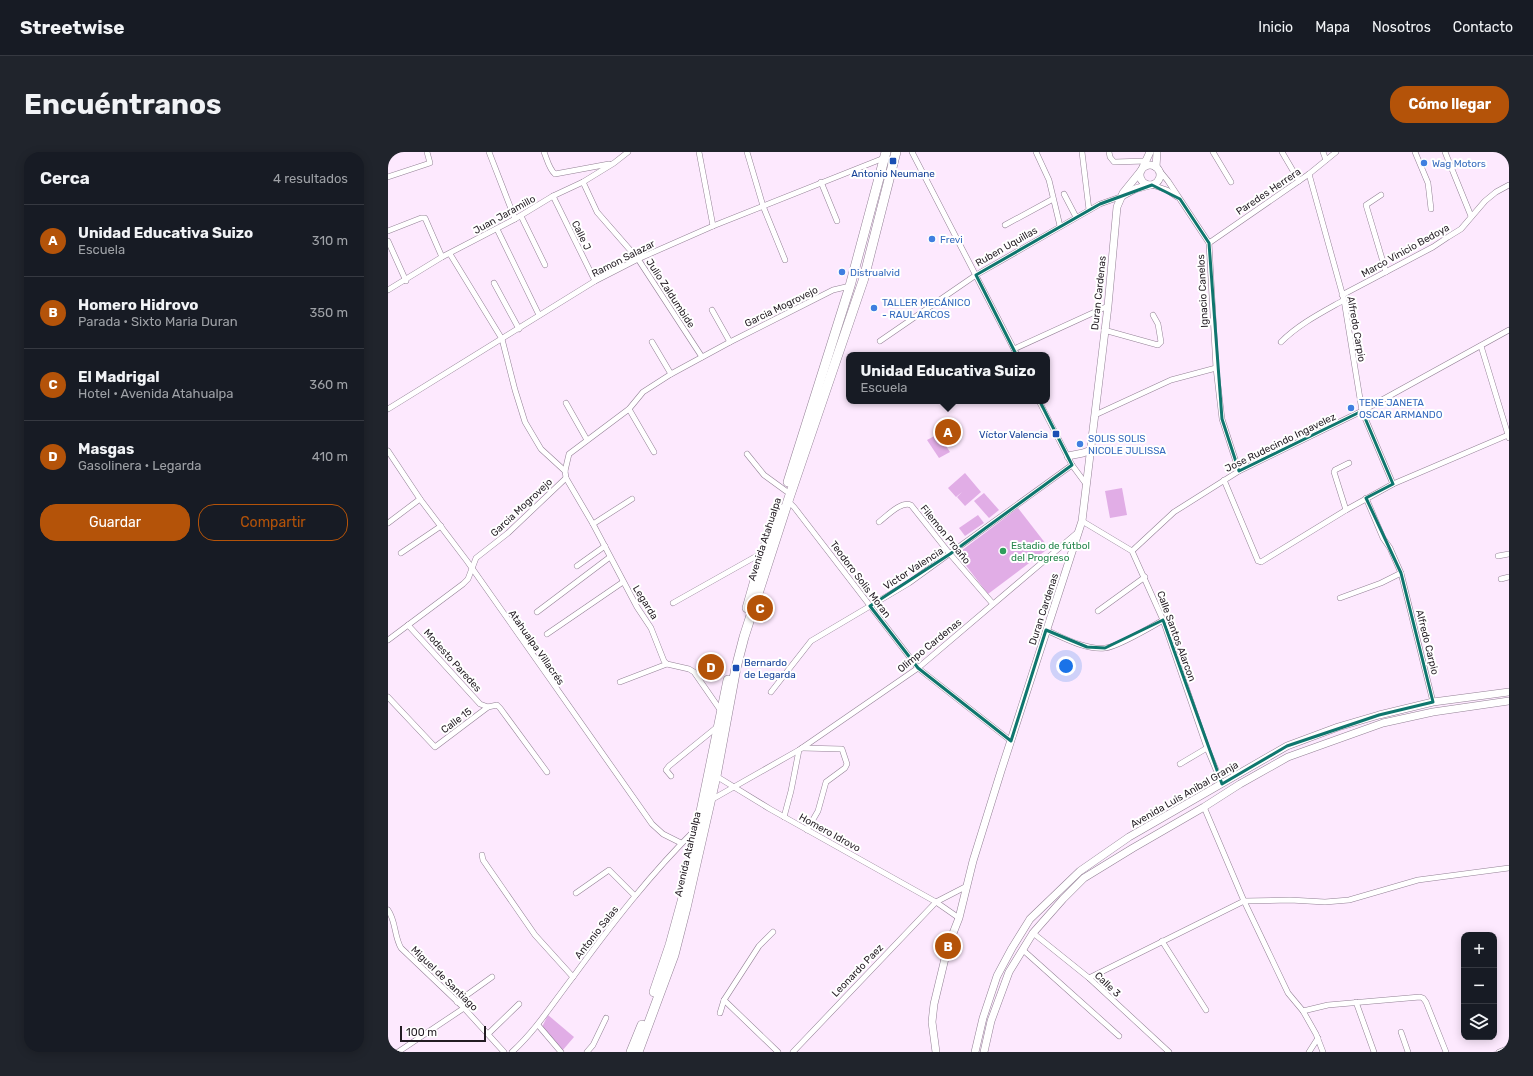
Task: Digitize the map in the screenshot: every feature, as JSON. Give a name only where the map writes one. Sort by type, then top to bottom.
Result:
[{"type":"highway","name":"Avenida Atahualpa","points":[[631,1052],[653,996],[670,945],[684,894],[718,727],[725,712],[744,638],[788,501],[864,278],[896,152]]},
{"type":"highway","name":"Avenida Atahualpa","points":[[638,1052],[674,955],[690,893],[716,776],[736,648],[763,552],[786,491],[797,449],[850,286],[885,155]]},
{"type":"main road","points":[[1150,152],[1139,176],[1143,183],[1151,185]]},
{"type":"main road","points":[[1120,197],[1135,189],[1151,185],[1159,179],[1156,152]]},
{"type":"main road","points":[[1120,197],[1143,167],[1148,165],[1158,169]]},
{"type":"main road","name":"Duran Cardenas","points":[[936,1052],[932,1022],[934,1004],[948,946],[959,918],[973,860],[1000,771],[1082,521],[1108,306],[1117,207],[1120,197]]},
{"type":"main road","points":[[1068,456],[1091,450]]},
{"type":"main road","name":"Avenida Luis Anibal Granja","points":[[975,1052],[983,1018],[997,976],[1030,919],[1080,871],[1128,838],[1287,746],[1379,714],[1433,702],[1509,692]]},
{"type":"main road","name":"Avenida Luis Anibal Granja","points":[[984,1052],[991,1021],[1009,972],[1033,933],[1084,878],[1240,784],[1288,757],[1383,723],[1433,712],[1509,701]]},
{"type":"street","points":[[388,178],[430,163],[427,152]]},
{"type":"street","points":[[489,152],[515,219]]},
{"type":"street","points":[[544,152],[547,161],[555,174],[614,164]]},
{"type":"street","name":"Juan Jaramillo","points":[[388,290],[442,257],[521,216],[553,196],[583,182],[614,164],[628,152]]},
{"type":"street","points":[[699,152],[713,226]]},
{"type":"street","points":[[747,152],[763,206],[785,260]]},
{"type":"street","points":[[912,152],[1016,352]]},
{"type":"street","points":[[1036,152],[1049,180],[1060,226]]},
{"type":"street","points":[[1082,152],[1089,210]]},
{"type":"street","points":[[1109,152],[1114,162],[1143,167]]},
{"type":"street","points":[[1213,152],[1231,182]]},
{"type":"street","points":[[1282,152],[1299,181]]},
{"type":"street","points":[[1323,152],[1326,160]]},
{"type":"street","name":"Paredes Herrera","points":[[1208,243],[1309,174],[1336,152]]},
{"type":"street","points":[[1415,152],[1428,183],[1431,209]]},
{"type":"street","points":[[1445,152],[1471,216]]},
{"type":"street","name":"Ramon Salazar","points":[[388,410],[595,281],[638,259],[713,226],[885,155]]},
{"type":"street","name":"Ignacio Canelos","points":[[1158,169],[1168,181],[1208,243],[1216,368],[1222,419],[1238,471]]},
{"type":"street","name":"Alfredo Carpio","points":[[1309,174],[1343,298],[1362,411],[1393,484]]},
{"type":"street","name":"Julio Zaldumbide","points":[[583,182],[597,212],[638,259],[702,357]]},
{"type":"street","points":[[821,182],[837,221]]},
{"type":"street","name":"Ignacio Canelos","points":[[1151,185],[1167,190],[1180,199]]},
{"type":"street","name":"Marco Vinicio Bedoya","points":[[1281,342],[1304,322],[1386,272],[1461,229],[1485,201],[1496,192],[1509,185]]},
{"type":"street","points":[[1064,194],[1076,217]]},
{"type":"street","points":[[1381,195],[1366,205],[1386,272]]},
{"type":"street","name":"Calle J","points":[[553,196],[595,281]]},
{"type":"street","name":"Ruben Uquillas","points":[[880,341],[976,275],[1076,217],[1107,201],[1120,197]]},
{"type":"street","points":[[1005,225],[1053,199]]},
{"type":"street","points":[[521,216],[545,265]]},
{"type":"street","points":[[388,231],[425,218],[442,257]]},
{"type":"street","points":[[497,228],[539,316]]},
{"type":"street","points":[[388,241],[406,280]]},
{"type":"street","points":[[450,254],[502,340],[525,422],[541,449],[565,471]]},
{"type":"street","points":[[494,284],[519,329]]},
{"type":"street","name":"Garcia Mogrovejo","points":[[388,640],[464,584],[468,579],[476,558],[508,533],[566,478],[565,471],[570,454],[630,409],[643,392],[671,374],[730,342],[833,290],[850,286]]},
{"type":"street","points":[[1014,349],[1108,306]]},
{"type":"street","points":[[712,310],[730,342]]},
{"type":"street","points":[[1104,330],[1158,345],[1161,342],[1158,324],[1153,315]]},
{"type":"street","name":"Jose Rudecindo Ingavelez","points":[[1132,551],[1174,512],[1238,471],[1362,411],[1509,330]]},
{"type":"street","points":[[652,342],[671,374]]},
{"type":"street","points":[[1224,480],[1258,561],[1265,560],[1366,498],[1393,484],[1508,436],[1481,346]]},
{"type":"street","points":[[1095,415],[1171,380],[1216,368]]},
{"type":"street","points":[[566,403],[587,440]]},
{"type":"street","points":[[1041,404],[1072,464],[1086,484]]},
{"type":"street","points":[[630,409],[654,452]]},
{"type":"street","name":"Atahualpa Villacrés","points":[[388,451],[420,499],[467,561],[652,824],[663,834],[681,843]]},
{"type":"street","points":[[747,454],[764,475],[786,491]]},
{"type":"street","points":[[1346,510],[1334,472],[1335,470],[1349,463]]},
{"type":"street","name":"Victor Valencia","points":[[771,692],[811,641],[909,583],[1072,464]]},
{"type":"street","name":"Legarda","points":[[566,478],[593,524],[623,582],[651,628],[667,664]]},
{"type":"street","name":"Alfredo Carpio","points":[[1366,498],[1383,538],[1390,548],[1401,573],[1433,702]]},
{"type":"street","points":[[388,523],[420,499]]},
{"type":"street","points":[[593,524],[632,499]]},
{"type":"street","name":"Teodoro Solis Moran","points":[[788,501],[918,668],[1011,741]]},
{"type":"street","name":"Filemon Proaño","points":[[879,522],[902,504],[907,503],[911,505],[992,604]]},
{"type":"street","points":[[1082,521],[1132,551]]},
{"type":"street","points":[[400,553],[441,526]]},
{"type":"street","name":"Olimpo Cardenas","points":[[711,800],[800,749],[918,668],[1078,532]]},
{"type":"street","points":[[577,566],[605,546]]},
{"type":"street","name":"Calle Santos Alarcon","points":[[1132,551],[1145,577],[1163,620],[1207,748],[1222,784]]},
{"type":"street","points":[[673,603],[763,552]]},
{"type":"street","points":[[1498,556],[1509,554]]},
{"type":"street","points":[[537,612],[610,557]]},
{"type":"street","points":[[1340,598],[1381,584],[1401,573]]},
{"type":"street","points":[[1098,611],[1145,577]]},
{"type":"street","points":[[1501,579],[1509,577]]},
{"type":"street","points":[[547,634],[623,582]]},
{"type":"street","points":[[1046,630],[1087,647],[1105,648],[1139,633],[1163,620]]},
{"type":"street","name":"Modesto Paredes","points":[[408,625],[480,704],[488,707],[493,705],[500,708],[547,772]]},
{"type":"street","points":[[620,682],[667,664],[689,670],[694,672],[725,712]]},
{"type":"street","name":"Calle 15","points":[[388,697],[435,747],[488,707]]},
{"type":"street","points":[[671,776],[666,770],[668,766],[718,727]]},
{"type":"street","points":[[1180,764],[1207,748]]},
{"type":"street","points":[[784,817],[800,749],[842,749],[847,764],[845,768],[826,782],[818,811],[807,830]]},
{"type":"street","name":"Homero Idrovo","points":[[716,776],[784,817],[936,902],[959,918]]},
{"type":"street","points":[[1204,807],[1244,901],[1288,993],[1303,1011],[1318,1038],[1323,1052]]},
{"type":"street","name":"Antonio Salas","points":[[512,1052],[538,1025],[572,977],[635,896],[681,843],[698,826]]},
{"type":"street","points":[[482,855],[483,860],[536,935],[572,977]]},
{"type":"street","points":[[1089,978],[1244,901],[1290,900],[1325,902],[1349,900],[1418,880],[1509,868]]},
{"type":"street","points":[[576,893],[609,870],[635,896]]},
{"type":"street","points":[[936,902],[967,886]]},
{"type":"street","name":"Leonardo Paez","points":[[792,1052],[936,902]]},
{"type":"street","name":"Miguel de Santiago","points":[[388,910],[393,918],[398,943],[401,948],[464,1008],[504,1052]]},
{"type":"street","points":[[720,1013],[724,1000],[759,946],[773,932]]},
{"type":"street","name":"Calle 3","points":[[1033,933],[1089,978],[1169,1052]]},
{"type":"street","points":[[1162,941],[1206,1010]]},
{"type":"street","points":[[1022,950],[1119,1036]]},
{"type":"street","points":[[457,1002],[492,977]]},
{"type":"street","points":[[1303,1011],[1328,1005],[1416,997],[1423,998],[1446,1052]]},
{"type":"street","points":[[724,1000],[778,1052]]},
{"type":"street","points":[[1356,1002],[1374,1052]]},
{"type":"street","points":[[488,1034],[519,1004]]},
{"type":"street","points":[[398,1052],[464,1008]]},
{"type":"street","points":[[587,1052],[593,1045],[606,1018]]},
{"type":"street","points":[[538,1025],[561,1052]]},
{"type":"street","points":[[1401,1032],[1408,1052]]},
{"type":"street","points":[[1309,1052],[1318,1038]]},
{"type":"street","points":[[1499,1052],[1509,1048]]},
{"type":"highlighted area","points":[[1152,185],[1180,199],[1209,243],[1222,419],[1239,471],[1362,411],[1393,484],[1366,498],[1401,573],[1433,702],[1379,715],[1287,746],[1222,784],[1163,620],[1105,648],[1087,647],[1046,630],[1011,741],[918,668],[870,606],[950,554],[1072,465],[976,275],[1100,204]]},
{"type":"shaded area","points":[[938,434],[950,452],[939,458],[927,440]]},
{"type":"shaded area","points":[[965,473],[981,492],[965,506],[957,497],[962,492],[956,497],[948,488]]},
{"type":"shaded area","points":[[1122,488],[1127,515],[1110,518],[1105,491]]},
{"type":"shaded area","points":[[984,493],[999,510],[989,518],[974,501]]},
{"type":"shaded area","name":"Estadio de fútbol del Progreso","points":[[1018,508],[1049,548],[988,594],[957,554]]},
{"type":"shaded area","points":[[978,515],[984,523],[965,536],[959,528]]},
{"type":"shaded area","points":[[548,1015],[574,1037],[562,1051],[542,1027]]},
{"type":"place","name":"Antonio Neumane","points":[[893,161]]},
{"type":"place","name":"Wag Motors","points":[[1424,163]]},
{"type":"place","name":"Frevi","points":[[932,239]]},
{"type":"place","name":"Distrualvid","points":[[842,272]]},
{"type":"place","name":"TALLER MECÁNICO - RAUL ARCOS","points":[[874,308]]},
{"type":"place","name":"TENE JANETA OSCAR ARMANDO","points":[[1351,408]]},
{"type":"place","name":"Unidad Educativa Suizo","points":[[948,432]]},
{"type":"place","name":"Víctor Valencia","points":[[1056,434]]},
{"type":"place","name":"SOLIS SOLIS NICOLE JULISSA","points":[[1080,444]]},
{"type":"place","name":"Estadio de fútbol del Progreso","points":[[1003,551]]},
{"type":"place","name":"El Madrigal","points":[[760,608]]},
{"type":"place","name":"Masgas","points":[[711,667]]},
{"type":"place","name":"Bernardo de Legarda","points":[[736,668]]},
{"type":"place","name":"Homero Hidrovo","points":[[948,946]]}]
